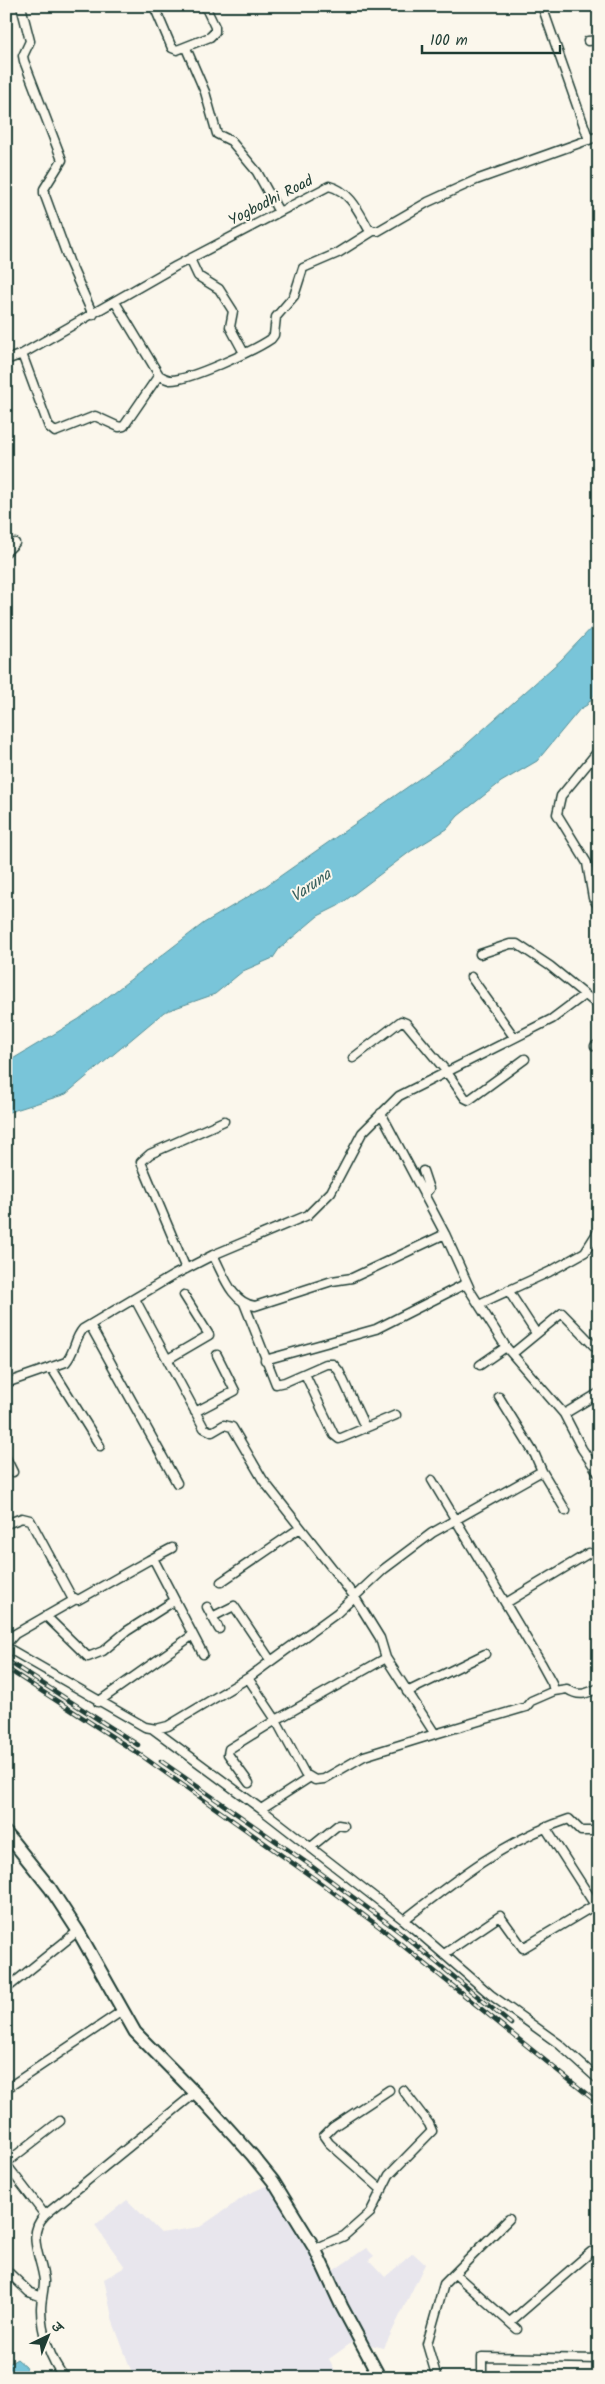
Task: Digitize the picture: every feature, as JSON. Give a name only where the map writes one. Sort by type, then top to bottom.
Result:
[{"type":"street","points":[[21,6],[30,41],[23,56],[24,61],[62,160],[61,165],[44,188],[44,193],[68,261],[93,315]]},
{"type":"street","points":[[154,6],[172,48],[176,50],[186,48],[215,32],[216,27],[205,6]]},
{"type":"street","points":[[542,6],[589,140]]},
{"type":"street","points":[[588,41],[599,40]]},
{"type":"street","points":[[186,48],[205,92],[217,134],[231,141],[257,172],[279,212]]},
{"type":"street","points":[[115,302],[159,375],[164,378],[176,379],[226,362],[265,343],[274,335],[276,317],[294,296],[302,268],[338,253],[373,231],[378,231],[428,202],[476,180],[599,136]]},
{"type":"street","name":"Yogbodhi Road","points":[[6,360],[22,354],[190,259],[330,186],[348,197],[368,228],[373,231]]},
{"type":"street","points":[[190,259],[198,276],[219,289],[233,310],[230,327],[244,353]]},
{"type":"street","points":[[22,354],[49,427],[54,432],[95,416],[119,426],[124,426],[159,375]]},
{"type":"street","points":[[6,552],[15,543]]},
{"type":"street","points":[[599,750],[561,796],[558,814],[587,863],[593,898],[599,907]]},
{"type":"street","points":[[480,954],[510,944],[517,944],[550,966],[599,1006]]},
{"type":"street","points":[[470,977],[514,1037]]},
{"type":"street","points":[[6,1383],[66,1362],[71,1356],[78,1334],[90,1325],[186,1269],[212,1255],[308,1215],[331,1192],[362,1133],[399,1096],[552,1019],[584,995]]},
{"type":"street","points":[[353,1058],[401,1021],[406,1022],[446,1071],[465,1098],[471,1100],[525,1059]]},
{"type":"street","points":[[381,1113],[445,1234],[469,1287],[479,1304],[506,1347],[564,1414],[582,1449],[599,1474]]},
{"type":"street","points":[[186,1269],[141,1162],[150,1154],[224,1120]]},
{"type":"street","points":[[423,1171],[428,1189],[424,1195]]},
{"type":"street","points":[[479,1304],[585,1252],[599,1230]]},
{"type":"street","points":[[212,1255],[234,1294],[244,1303],[255,1306],[332,1280],[352,1278],[445,1234]]},
{"type":"street","points":[[265,1360],[376,1329],[463,1285],[469,1287]]},
{"type":"street","points":[[508,1290],[536,1333]]},
{"type":"street","points":[[168,1360],[209,1335],[184,1295]]},
{"type":"street","points":[[135,1299],[195,1412],[208,1432],[224,1425],[232,1427],[256,1470],[354,1596],[380,1638],[386,1658],[436,1734]]},
{"type":"street","points":[[244,1303],[265,1360],[278,1385],[326,1364],[333,1364],[365,1427]]},
{"type":"street","points":[[512,1354],[562,1313],[599,1351]]},
{"type":"street","points":[[90,1325],[176,1483]]},
{"type":"street","points":[[480,1365],[506,1347]]},
{"type":"street","points":[[195,1412],[236,1391],[217,1355]]},
{"type":"street","points":[[51,1367],[100,1446]]},
{"type":"street","points":[[305,1374],[336,1438],[341,1439],[396,1415]]},
{"type":"street","points":[[564,1414],[599,1393]]},
{"type":"street","points":[[499,1397],[535,1455],[542,1471],[566,1511]]},
{"type":"street","points":[[6,1458],[13,1472]]},
{"type":"street","points":[[152,1728],[168,1726],[248,1678],[337,1613],[396,1560],[441,1527],[542,1471]]},
{"type":"street","points":[[432,1480],[549,1676],[554,1692]]},
{"type":"street","points":[[6,1524],[22,1518],[30,1520],[72,1596],[76,1599]]},
{"type":"street","points":[[221,1582],[300,1528]]},
{"type":"street","points":[[172,1548],[15,1634],[6,1646],[98,1702],[152,1728],[311,1847],[404,1920],[491,1995],[559,2044],[599,2080]]},
{"type":"street","points":[[506,1603],[589,1553]]},
{"type":"street","points":[[149,1560],[156,1563],[203,1654]]},
{"type":"street","points":[[46,1616],[88,1657],[108,1648],[132,1628],[174,1601]]},
{"type":"street","points":[[212,1617],[234,1606],[271,1661]]},
{"type":"street","points":[[207,1607],[218,1629]]},
{"type":"street","points":[[98,1702],[193,1635]]},
{"type":"street","points":[[407,1692],[485,1654]]},
{"type":"street","points":[[249,1783],[228,1754],[228,1749],[386,1658]]},
{"type":"street","points":[[248,1678],[276,1720],[309,1778]]},
{"type":"street","points":[[261,1809],[309,1778],[324,1779],[364,1756],[526,1707],[531,1701],[554,1692],[567,1689],[576,1694],[585,1694],[599,1688]]},
{"type":"street","points":[[404,1920],[462,1874],[545,1827],[569,1819],[581,1831],[599,1831]]},
{"type":"street","points":[[311,1847],[338,1825],[344,1826]]},
{"type":"street","points":[[444,1954],[500,1916],[523,1948],[595,1905],[545,1827]]},
{"type":"street","points":[[6,1833],[50,1888],[78,1931],[122,2011],[141,2039],[264,2169],[314,2249],[380,2378]]},
{"type":"street","points":[[6,1989],[78,1931]]},
{"type":"street","points":[[6,2089],[122,2011]]},
{"type":"street","points":[[382,2190],[329,2143],[324,2136],[333,2126],[389,2090]]},
{"type":"street","points":[[314,2249],[344,2236],[370,2213],[389,2175],[432,2130],[430,2124],[403,2090]]},
{"type":"street","points":[[65,2378],[56,2365],[47,2343],[41,2318],[44,2282],[34,2236],[36,2225],[45,2215],[194,2094]]},
{"type":"street","points":[[45,2215],[6,2163],[60,2120]]},
{"type":"street","points":[[437,2378],[427,2344],[444,2284],[509,2219]]},
{"type":"street","points":[[510,2322],[591,2252]]},
{"type":"street","points":[[6,2270],[29,2292],[42,2297]]},
{"type":"street","points":[[455,2274],[517,2329]]},
{"type":"street","points":[[482,2378],[482,2357],[599,2360]]},
{"type":"shaded area","points":[[270,2184],[309,2243],[324,2277],[366,2248],[374,2256],[369,2260],[385,2277],[413,2253],[425,2264],[384,2348],[354,2341],[329,2359],[339,2378],[134,2378],[113,2322],[104,2279],[125,2267],[95,2225],[127,2200],[161,2233],[200,2227],[248,2194]]},
{"type":"water","name":"Varuna","points":[[599,620],[599,688],[587,705],[580,709],[537,761],[501,782],[458,816],[447,829],[411,851],[338,906],[318,916],[279,949],[273,958],[243,971],[215,994],[164,1012],[66,1094],[6,1113],[6,1063],[79,1019],[204,923],[266,886],[459,751],[561,660]]},
{"type":"water","points":[[17,2359],[25,2366],[30,2378],[6,2378],[6,2362],[9,2364]]},
{"type":"railway","points":[[6,1660],[138,1745]]},
{"type":"railway","points":[[6,1668],[142,1756],[322,1884],[381,1928],[599,2104]]},
{"type":"railway","points":[[161,1761],[310,1865],[401,1933],[511,2024]]}]
